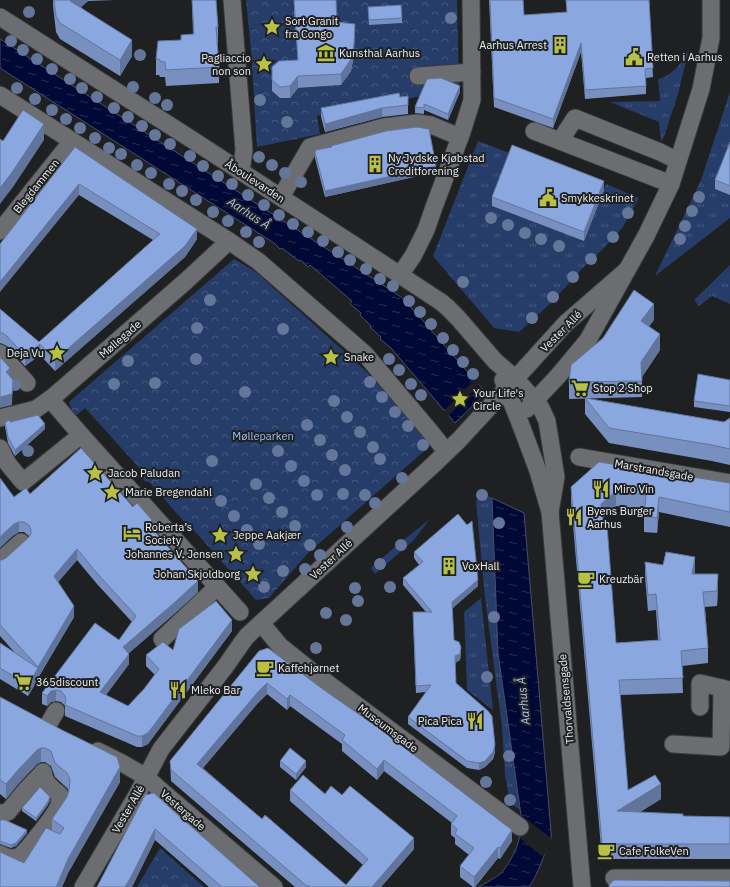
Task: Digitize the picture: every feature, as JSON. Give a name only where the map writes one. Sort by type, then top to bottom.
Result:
[{"type":"street","points":[[232,0],[244,150],[241,172]]},
{"type":"street","points":[[400,275],[413,256],[426,230],[472,100],[471,0]]},
{"type":"street","name":"Vester Allé","points":[[518,419],[558,376],[588,340],[646,236],[671,184],[701,89],[711,38],[711,0]]},
{"type":"street","name":"Åboulevarden","points":[[0,17],[281,197],[441,302],[458,318],[495,362],[511,384],[518,419]]},
{"type":"street","points":[[418,76],[472,72]]},
{"type":"street","points":[[0,95],[258,261],[365,354],[446,451]]},
{"type":"street","points":[[560,141],[575,118],[660,152],[678,161]]},
{"type":"street","points":[[281,197],[310,147],[384,127],[417,123],[431,126],[460,137]]},
{"type":"street","points":[[534,131],[671,184]]},
{"type":"street","name":"Blegdammen","points":[[0,231],[72,142]]},
{"type":"street","name":"Møllegade","points":[[0,418],[36,409],[50,399],[186,281],[229,241]]},
{"type":"street","name":"Vester Allé","points":[[83,887],[161,749],[225,668],[241,644],[261,623],[459,440],[566,323],[627,270]]},
{"type":"street","points":[[0,354],[27,384]]},
{"type":"street","name":"Thorvaldsensgade","points":[[511,384],[535,401],[542,408],[547,421],[556,477],[550,512]]},
{"type":"street","points":[[50,399],[240,612]]},
{"type":"street","name":"Thorvaldsensgade","points":[[518,419],[538,471],[550,512],[582,887]]},
{"type":"street","points":[[0,448],[8,464],[23,482],[81,435]]},
{"type":"street","name":"Marstrandsgade","points":[[579,457],[730,483]]},
{"type":"street","points":[[0,561],[21,542]]},
{"type":"street","points":[[162,639],[217,587]]},
{"type":"street","name":"Museumsgade","points":[[261,623],[280,646],[310,670],[520,827]]},
{"type":"street","points":[[673,744],[722,746],[726,689],[700,683],[700,707]]},
{"type":"street","points":[[32,717],[55,723]]},
{"type":"street","name":"Vestergade","points":[[84,744],[146,777],[274,887]]},
{"type":"street","points":[[0,813],[2,814],[8,812],[43,772],[44,779],[47,784],[60,795],[60,804],[58,808],[25,852],[18,857],[7,857],[0,854]]},
{"type":"street","points":[[614,878],[730,878]]},
{"type":"green space","points":[[246,0],[457,0],[459,89],[317,116],[320,134],[257,147],[251,50]],"holes":[[[354,56],[351,71],[341,85],[298,88],[290,98],[280,98],[299,77]]]},
{"type":"green space","points":[[689,49],[678,94],[661,142],[659,122],[610,102],[660,101],[658,79],[667,76],[675,70]]},
{"type":"green space","points":[[730,92],[730,218],[655,276],[701,180]]},
{"type":"green space","points":[[478,141],[512,154],[584,241],[606,184],[639,198],[623,227],[552,302],[519,332],[494,328],[433,256]]},
{"type":"green space","name":"Mølleparken","points":[[234,259],[256,272],[370,375],[431,445],[307,554],[269,598],[256,600],[149,482],[142,478],[143,472],[85,408],[74,417],[69,402]]},
{"type":"green space","points":[[730,265],[730,304],[712,296],[699,306],[694,300]]},
{"type":"green space","points":[[484,494],[492,498],[498,653],[520,810],[510,803],[505,775],[502,727],[485,598],[476,501]]},
{"type":"green space","points":[[430,519],[413,541],[375,574],[371,568]]},
{"type":"green space","points":[[481,598],[493,710],[467,690],[464,612]]},
{"type":"green space","points":[[160,848],[204,887],[137,887]]},
{"type":"water","name":"Aarhus Å","points":[[0,39],[401,297],[486,393],[455,423],[391,348],[380,339],[381,337],[360,315],[361,313],[350,304],[352,301],[310,265],[308,267],[282,248],[280,249],[274,243],[0,68]]},
{"type":"water","name":"Aarhus Å","points":[[492,498],[524,513],[551,832],[551,838],[541,863],[529,887],[478,887],[500,874],[514,853],[520,833],[521,815],[498,653]]},
{"type":"pier","points":[[476,378],[481,383],[447,417],[443,412]]},
{"type":"pier","points":[[521,815],[551,838],[548,849],[543,857],[520,838]]},
{"type":"building","points":[[54,0],[71,0],[70,1],[132,40],[120,60],[60,23],[56,16]]},
{"type":"building","points":[[192,0],[216,0],[218,27],[216,27],[219,67],[166,70],[165,62],[156,59],[158,41],[181,40],[181,35],[194,34]]},
{"type":"building","name":"Kunsthal Aarhus","points":[[294,0],[336,0],[337,22],[355,24],[354,44],[351,59],[341,74],[298,76],[290,86],[280,87],[272,80],[272,67],[279,61],[298,60]]},
{"type":"building","points":[[490,0],[523,0],[524,15],[567,12],[566,0],[649,0],[653,68],[645,69],[646,86],[585,90],[581,43],[553,119],[494,98]]},
{"type":"building","points":[[401,5],[402,18],[369,20],[368,7]]},
{"type":"building","points":[[441,78],[460,86],[448,114],[424,104],[424,108],[415,107],[427,79]]},
{"type":"building","points":[[399,93],[400,97],[408,96],[408,105],[382,108],[325,124],[321,108]]},
{"type":"building","points":[[23,110],[44,124],[0,188],[0,139],[3,141]]},
{"type":"building","name":"Ny Jydske Kjøbstad Creditforening","points":[[417,127],[429,129],[436,166],[325,191],[315,152],[316,150],[332,147],[331,146],[386,131]]},
{"type":"building","points":[[730,142],[730,186],[715,180]]},
{"type":"building","name":"Smykkeskrinet","points":[[512,145],[604,181],[584,232],[492,197]]},
{"type":"building","points":[[75,147],[197,229],[185,246],[55,360],[40,344],[25,356],[7,336],[0,333],[0,309],[39,342],[160,234],[79,184],[0,282],[0,244]]},
{"type":"building","points":[[634,290],[654,304],[641,321],[660,334],[641,362],[642,381],[569,382],[571,365],[603,338]]},
{"type":"building","points":[[0,357],[10,368],[6,372],[13,380],[12,394],[0,397]]},
{"type":"building","points":[[698,374],[730,380],[730,406],[694,401]]},
{"type":"building","points":[[585,398],[724,422],[730,418],[730,449],[609,428]]},
{"type":"building","points":[[38,415],[45,424],[15,450],[8,437],[5,422]]},
{"type":"building","points":[[81,448],[133,507],[137,503],[152,520],[148,524],[198,581],[123,647],[129,654],[100,692],[128,706],[144,689],[159,669],[146,655],[163,642],[173,650],[179,629],[216,601],[232,620],[148,733],[142,736],[137,736],[65,705],[65,696],[61,691],[51,691],[47,696],[42,693],[95,623],[119,640],[136,616],[77,549],[54,576],[74,606],[38,667],[0,625],[0,560],[6,558],[28,538],[31,534],[31,530],[29,525],[24,522],[19,522],[14,524],[0,537],[0,478],[14,497],[26,488],[30,494]]},
{"type":"building","points":[[599,462],[730,483],[730,512],[659,497],[657,518],[644,516],[646,495],[616,491],[601,504],[603,522],[607,525],[616,643],[660,640],[656,594],[648,595],[645,562],[663,565],[666,552],[695,557],[692,574],[718,574],[717,591],[703,592],[708,648],[681,651],[683,678],[619,680],[628,790],[655,775],[661,784],[617,811],[683,814],[683,816],[730,817],[730,844],[602,844],[571,487]]},
{"type":"building","points":[[458,514],[467,525],[472,521],[478,580],[452,602],[454,640],[459,642],[461,647],[460,654],[455,656],[456,683],[492,716],[495,745],[493,752],[485,761],[479,763],[467,761],[408,717],[431,685],[416,686],[413,612],[432,612],[403,578],[423,562],[414,552]]},
{"type":"building","points":[[0,643],[38,668],[28,685],[0,668]]},
{"type":"building","points":[[268,648],[324,690],[380,729],[512,830],[500,848],[498,847],[474,877],[460,866],[474,848],[455,834],[457,829],[451,824],[457,816],[384,760],[377,769],[342,740],[345,735],[290,695],[287,699],[267,683],[197,764],[262,819],[265,815],[346,885],[368,859],[290,790],[303,775],[325,794],[331,786],[342,795],[350,786],[414,838],[372,887],[310,887],[308,885],[308,887],[171,770],[170,761],[259,651]]},
{"type":"building","points":[[0,697],[117,757],[120,767],[68,859],[56,887],[0,887],[0,852],[24,863],[46,828],[60,834],[64,828],[52,819],[67,797],[70,780],[67,773],[55,763],[51,751],[41,748],[37,750],[6,784],[0,780]]},
{"type":"building","points":[[290,748],[306,761],[296,774],[280,761]]},
{"type":"building","points":[[40,787],[50,797],[36,818],[22,808]]},
{"type":"building","points":[[154,793],[260,887],[222,887],[155,829],[125,887],[97,887],[145,795]]},
{"type":"building","points":[[0,820],[5,820],[27,830],[16,843],[11,845],[0,841]]},
{"type":"building","points":[[614,880],[730,881],[730,887],[609,887]]},
{"type":"place","name":"Sort Granit fra Congo","points":[[272,27]]},
{"type":"place","name":"Aarhus Arrest","points":[[560,45]]},
{"type":"place","name":"Kunsthal Aarhus","points":[[326,53]]},
{"type":"place","name":"Retten i Aarhus","points":[[634,57]]},
{"type":"place","name":"Pagliaccio non son","points":[[264,64]]},
{"type":"place","name":"Ny Jydske Kjøbstad Creditforening","points":[[375,164]]},
{"type":"place","name":"Smykkeskrinet","points":[[548,198]]},
{"type":"place","name":"Deja Vu","points":[[57,353]]},
{"type":"place","name":"Snake","points":[[331,357]]},
{"type":"place","name":"Stop 2 Shop","points":[[580,388]]},
{"type":"place","name":"Your Life's Circle","points":[[460,399]]},
{"type":"place","name":"Jacob Paludan","points":[[95,473]]},
{"type":"place","name":"Miro Vin","points":[[601,489]]},
{"type":"place","name":"Marie Bregendahl","points":[[112,492]]},
{"type":"place","name":"Byens Burger Aarhus","points":[[574,517]]},
{"type":"place","name":"Roberta’s Society","points":[[132,533]]},
{"type":"place","name":"Jeppe Aakjær","points":[[220,535]]},
{"type":"place","name":"Johannes V. Jensen","points":[[236,554]]},
{"type":"place","name":"VoxHall","points":[[449,566]]},
{"type":"place","name":"Johan Skjoldborg","points":[[253,574]]},
{"type":"place","name":"Kreuzbär","points":[[586,579]]},
{"type":"place","name":"Kaffehjørnet","points":[[265,668]]},
{"type":"place","name":"365discount","points":[[23,682]]},
{"type":"place","name":"Mleko Bar","points":[[178,690]]},
{"type":"place","name":"Pica Pica","points":[[475,721]]},
{"type":"place","name":"Cafe FolkeVen","points":[[606,851]]}]
